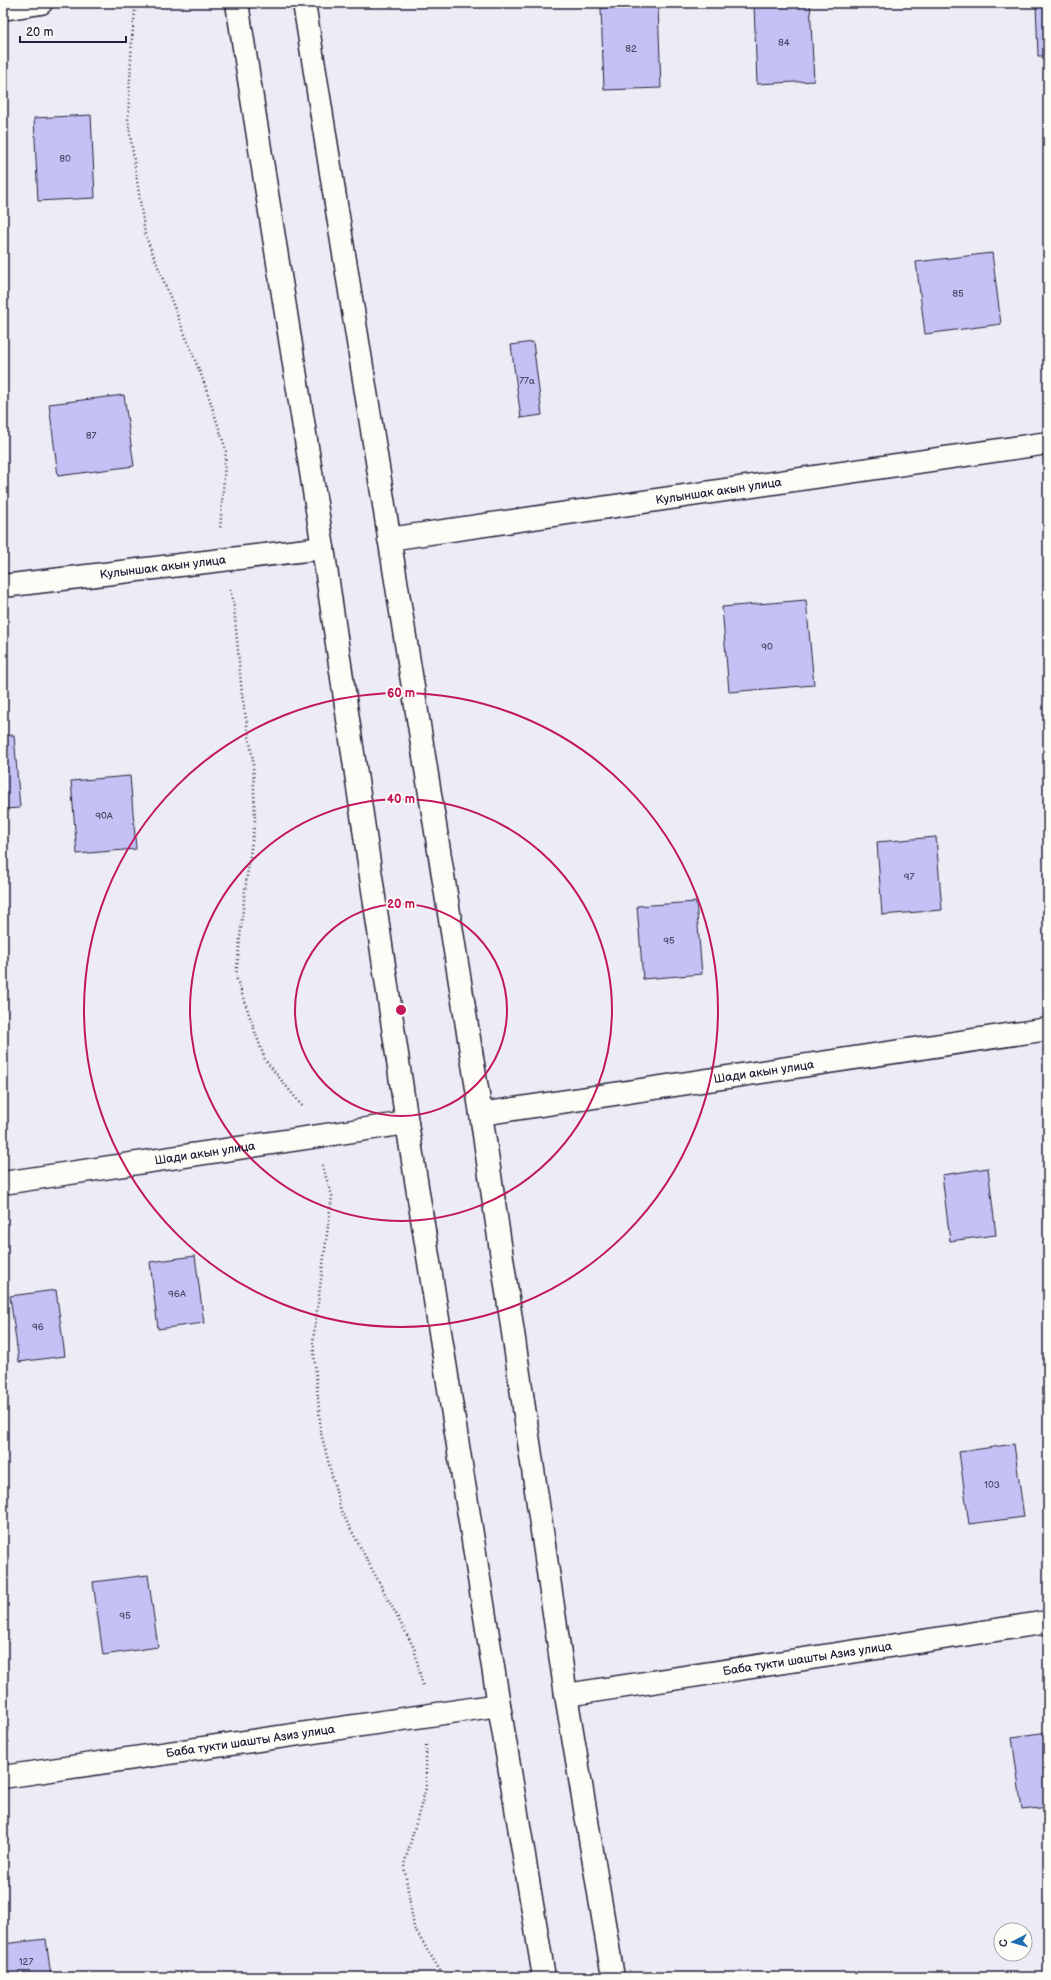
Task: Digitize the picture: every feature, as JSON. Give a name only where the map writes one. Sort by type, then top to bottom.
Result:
[{"type":"street","points":[[3,8],[41,3]]},
{"type":"street","points":[[237,3],[323,548],[407,1123],[498,1705],[544,1977]]},
{"type":"street","points":[[304,3],[481,1114],[566,1695],[612,1977]]},
{"type":"street","name":"Кулыншак акын улица","points":[[389,539],[1048,443]]},
{"type":"street","name":"Кулыншак акын улица","points":[[3,586],[323,548]]},
{"type":"street","name":"Шади акын улица","points":[[481,1114],[1048,1029]]},
{"type":"street","name":"Шади акын улица","points":[[3,1183],[407,1123]]},
{"type":"street","name":"Баба тукти шашты Азиз улица","points":[[566,1695],[1048,1622]]},
{"type":"street","name":"Баба тукти шашты Азиз улица","points":[[3,1777],[498,1705]]},
{"type":"path","points":[[136,3],[132,38],[128,120],[145,234],[205,385],[226,450],[219,538],[234,607],[242,695],[253,760],[255,820],[245,890],[236,977],[265,1060],[306,1112],[332,1196],[313,1341],[321,1433],[341,1511],[414,1648],[426,1702],[426,1788],[404,1865],[414,1928],[444,1977]]},
{"type":"building","points":[[754,3],[810,3],[814,81],[757,84]]},
{"type":"building","points":[[1036,3],[1048,3],[1048,56],[1038,56]]},
{"type":"building","points":[[658,5],[661,88],[604,90],[601,8]]},
{"type":"building","points":[[91,115],[95,198],[38,201],[34,118]]},
{"type":"building","points":[[992,253],[1001,324],[925,334],[916,262]]},
{"type":"building","points":[[533,342],[542,415],[521,418],[511,345]]},
{"type":"building","points":[[124,395],[134,466],[58,476],[49,404]]},
{"type":"building","points":[[806,600],[814,685],[729,692],[722,607]]},
{"type":"building","points":[[14,735],[20,808],[3,809],[3,736]]},
{"type":"building","points":[[130,776],[136,849],[77,854],[71,781]]},
{"type":"building","points":[[936,837],[942,910],[882,915],[877,842]]},
{"type":"building","points":[[696,902],[702,974],[643,979],[637,906]]},
{"type":"building","points":[[988,1168],[996,1235],[950,1241],[942,1175]]},
{"type":"building","points":[[195,1256],[204,1323],[158,1329],[150,1262]]},
{"type":"building","points":[[56,1290],[65,1356],[19,1362],[10,1296]]},
{"type":"building","points":[[1014,1444],[1024,1517],[969,1524],[959,1452]]},
{"type":"building","points":[[148,1575],[158,1647],[103,1655],[93,1582]]},
{"type":"building","points":[[1048,1732],[1048,1807],[1022,1810],[1012,1737]]},
{"type":"building","points":[[46,1939],[51,1977],[3,1977],[3,1944]]}]
